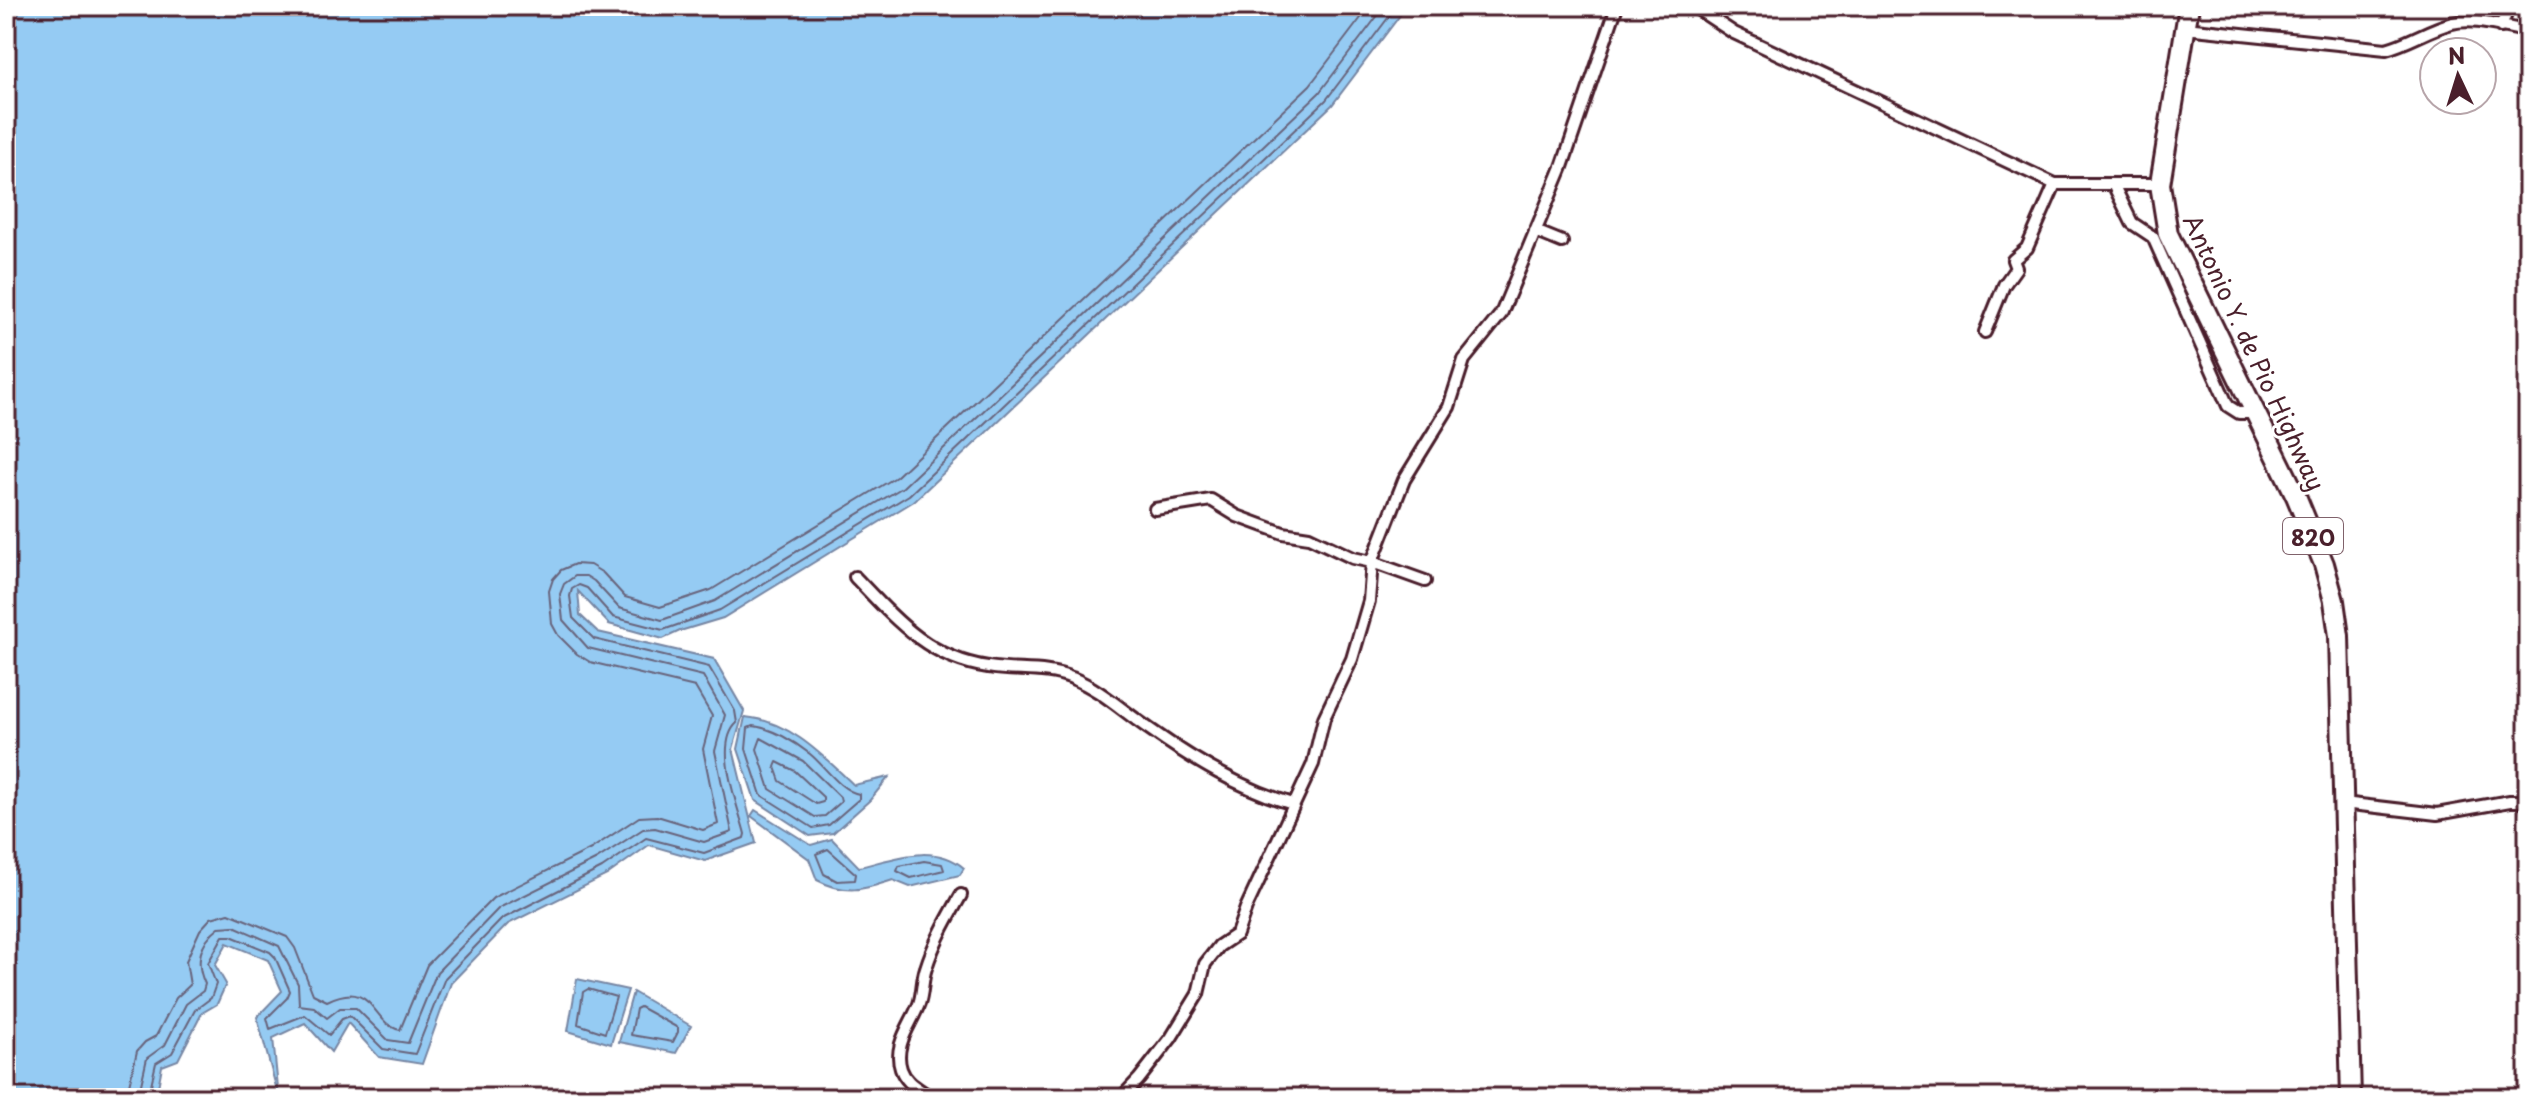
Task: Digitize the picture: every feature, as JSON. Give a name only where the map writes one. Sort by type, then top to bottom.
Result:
[{"type":"highway","name":"Antonio Y. de Pio Highway","points":[[2189,6],[2160,184],[2168,234],[2296,496],[2324,564],[2334,601],[2339,636],[2351,1098]]},
{"type":"street","points":[[1121,1098],[1171,1038],[1198,994],[1205,964],[1219,946],[1237,934],[1313,764],[1324,718],[1357,644],[1369,601],[1372,562],[1404,480],[1449,407],[1464,360],[1501,314],[1562,167],[1617,6]]},
{"type":"street","points":[[1693,6],[1734,33],[2055,184],[2160,184]]},
{"type":"street","points":[[2501,27],[2505,17],[2503,6]]},
{"type":"street","points":[[2185,28],[2386,49],[2453,23],[2528,31]]},
{"type":"street","points":[[1985,332],[2004,285],[2016,268],[2013,260],[2027,248],[2055,184]]},
{"type":"street","points":[[2113,184],[2132,223],[2153,237],[2228,406],[2239,413],[2254,413]]},
{"type":"street","points":[[1535,231],[1562,242]]},
{"type":"street","points":[[1155,509],[1211,500],[1237,516],[1283,533],[1309,537],[1353,558],[1425,581]]},
{"type":"street","points":[[855,577],[899,624],[937,652],[989,668],[1027,669],[1070,677],[1218,772],[1257,793],[1293,804]]},
{"type":"street","points":[[2343,803],[2437,814],[2520,801],[2527,805],[2528,810]]},
{"type":"street","points":[[931,1098],[913,1087],[901,1070],[898,1054],[919,1003],[925,969],[961,895]]},
{"type":"water","points":[[6,6],[1407,6],[1332,105],[914,501],[723,618],[663,639],[609,624],[578,591],[580,615],[598,632],[714,659],[744,711],[733,749],[756,843],[705,861],[649,845],[607,875],[508,924],[451,983],[422,1064],[379,1057],[348,1023],[331,1052],[305,1023],[273,1038],[279,1098],[257,1017],[282,991],[268,960],[227,943],[215,965],[226,984],[217,1004],[202,1013],[178,1060],[162,1066],[156,1098],[6,1098]]},
{"type":"water","points":[[745,717],[791,732],[854,785],[889,777],[870,800],[833,833],[810,836],[755,800],[738,749]]},
{"type":"water","points":[[755,810],[811,845],[832,839],[859,867],[926,854],[952,860],[964,868],[960,875],[910,887],[893,880],[863,888],[837,888],[817,880],[809,859],[751,816]]},
{"type":"water","points":[[577,979],[628,990],[611,1044],[568,1031]]},
{"type":"water","points":[[633,992],[691,1026],[676,1053],[619,1042]]}]
